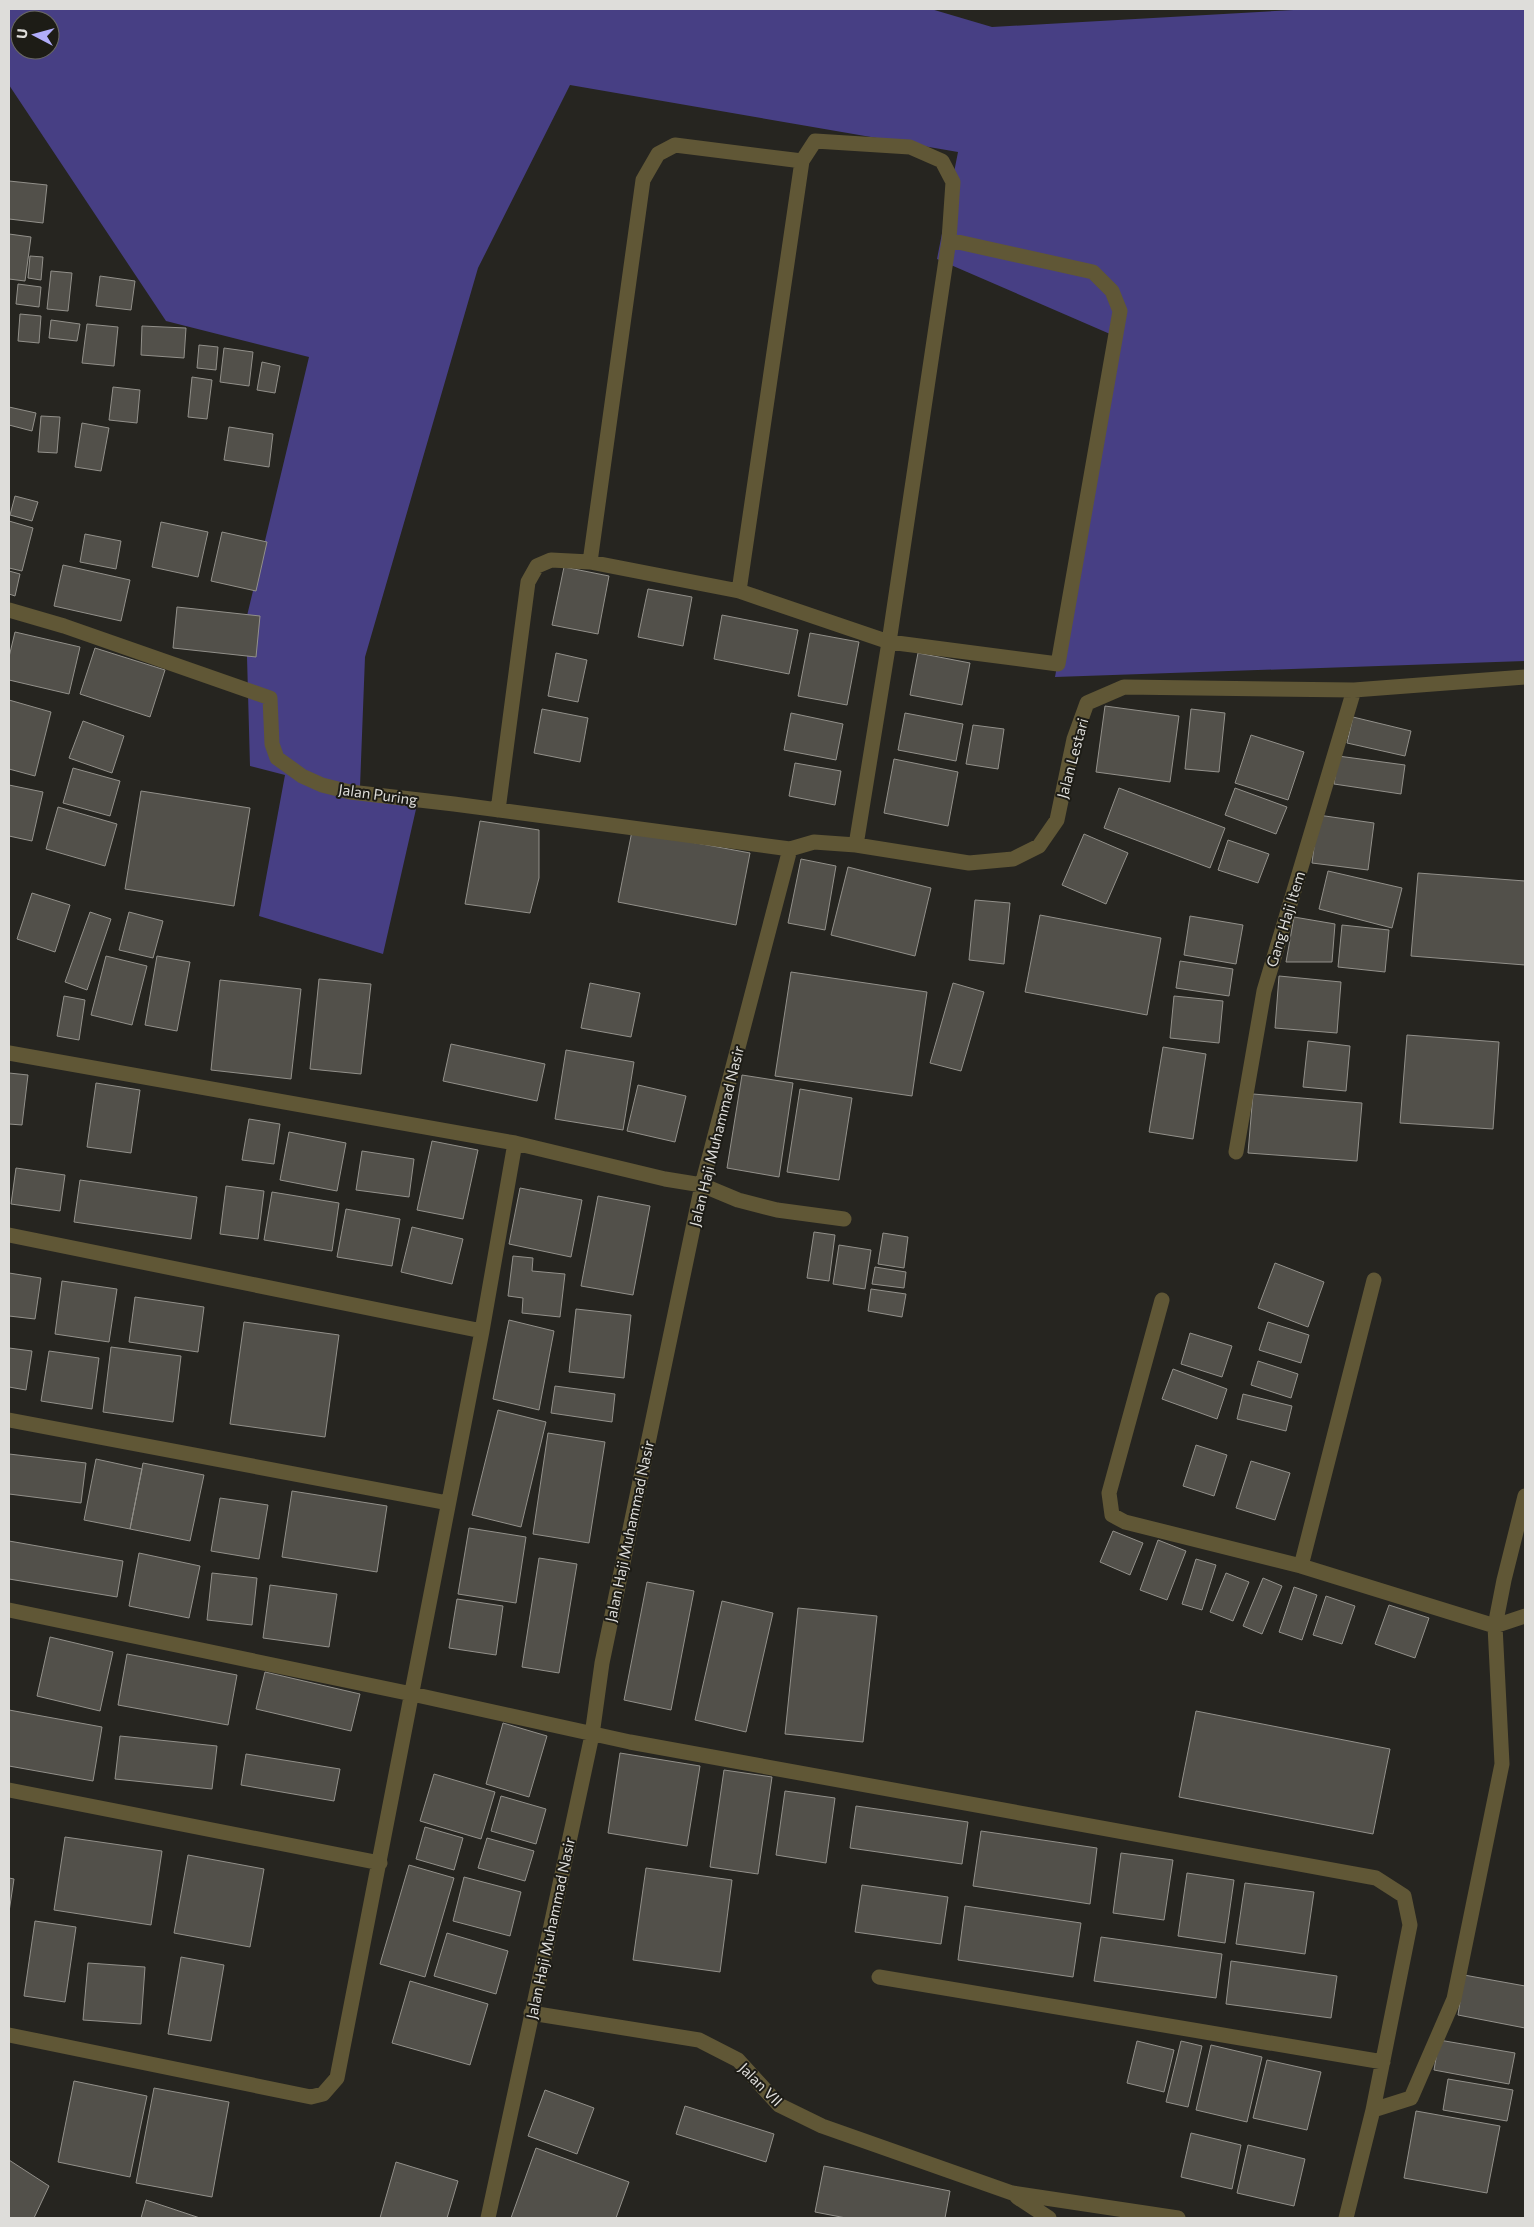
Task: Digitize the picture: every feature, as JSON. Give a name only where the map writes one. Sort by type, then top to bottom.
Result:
[{"type":"street","points":[[739,591],[802,161],[815,141],[910,147],[942,161],[953,182],[949,240],[889,642],[856,845]]},
{"type":"street","points":[[590,562],[643,180],[658,154],[675,145],[802,161]]},
{"type":"street","points":[[498,810],[528,582],[537,566],[550,560],[590,562],[739,591],[889,642],[1058,664],[1120,310],[1112,291],[1093,272],[949,240]]},
{"type":"street","name":"Jalan Puring","points":[[9,610],[64,626],[270,698],[272,744],[277,758],[302,776],[322,785],[350,792],[790,849]]},
{"type":"street","name":"Jalan Lestari","points":[[790,849],[814,842],[856,845],[969,863],[1013,860],[1039,846],[1057,820],[1074,739],[1087,704],[1124,687],[1354,690],[1525,677]]},
{"type":"street","name":"Gang Haji Item","points":[[1236,1152],[1264,991],[1354,690]]},
{"type":"street","name":"Jalan Haji Muhammad Nasir","points":[[488,2218],[592,1735],[602,1663],[702,1185],[790,849]]},
{"type":"street","points":[[9,1053],[515,1143],[665,1179],[702,1185],[738,1200],[777,1210],[844,1219]]},
{"type":"street","points":[[9,2035],[311,2097],[323,2094],[337,2078],[482,1331],[515,1143]]},
{"type":"street","points":[[9,1235],[482,1331]]},
{"type":"street","points":[[1301,1566],[1374,1280]]},
{"type":"street","points":[[1162,1300],[1109,1493],[1112,1514],[1125,1522],[1301,1566],[1495,1626],[1525,1616]]},
{"type":"street","points":[[9,1420],[448,1503]]},
{"type":"street","points":[[1373,2110],[1411,2098],[1454,1999],[1502,1764],[1495,1626],[1504,1580],[1525,1496]]},
{"type":"street","points":[[9,1610],[412,1694],[592,1735],[1376,1878],[1404,1896],[1410,1925],[1373,2110],[1346,2218]]},
{"type":"street","points":[[9,1790],[380,1863]]},
{"type":"street","points":[[879,1977],[1383,2062]]},
{"type":"street","name":"Jalan VII","points":[[531,2012],[699,2040],[738,2060],[779,2105],[814,2122],[1012,2194],[1178,2218]]},
{"type":"street","name":"Jalan VII","points":[[1012,2194],[1048,2218]]},
{"type":"shaded area","points":[[9,9],[931,9],[992,27],[1312,9],[1525,9],[1525,661],[1055,677],[1117,337],[937,259],[958,152],[570,85],[478,268],[365,657],[360,787],[419,796],[383,954],[259,916],[285,775],[250,766],[246,620],[309,357],[166,321],[9,85]]},
{"type":"building","points":[[9,181],[47,185],[43,223],[9,219]]},
{"type":"building","points":[[9,234],[31,237],[25,281],[9,279]]},
{"type":"building","points":[[30,256],[43,257],[41,280],[28,278]]},
{"type":"building","points":[[51,271],[72,273],[68,311],[47,309]]},
{"type":"building","points":[[100,276],[135,281],[131,310],[96,306]]},
{"type":"building","points":[[18,284],[41,287],[39,307],[16,304]]},
{"type":"building","points":[[20,314],[41,316],[39,343],[18,341]]},
{"type":"building","points":[[51,320],[80,324],[77,341],[49,338]]},
{"type":"building","points":[[87,324],[118,327],[114,366],[82,363]]},
{"type":"building","points":[[142,326],[186,328],[184,358],[141,355]]},
{"type":"building","points":[[199,345],[218,347],[216,370],[197,368]]},
{"type":"building","points":[[224,348],[253,352],[249,386],[220,382]]},
{"type":"building","points":[[262,362],[280,366],[275,393],[257,390]]},
{"type":"building","points":[[192,377],[212,380],[207,419],[188,417]]},
{"type":"building","points":[[113,387],[140,390],[137,423],[109,420]]},
{"type":"building","points":[[9,407],[36,413],[32,431],[9,425]]},
{"type":"building","points":[[41,416],[60,417],[57,453],[38,452]]},
{"type":"building","points":[[82,423],[109,428],[101,471],[75,467]]},
{"type":"building","points":[[229,427],[273,434],[269,467],[224,460]]},
{"type":"building","points":[[15,496],[38,502],[32,521],[10,515]]},
{"type":"building","points":[[9,521],[33,528],[22,571],[9,568]]},
{"type":"building","points":[[161,522],[208,532],[198,577],[152,567]]},
{"type":"building","points":[[222,532],[267,542],[256,591],[211,581]]},
{"type":"building","points":[[85,534],[121,541],[116,569],[80,562]]},
{"type":"building","points":[[63,565],[130,580],[121,621],[54,606]]},
{"type":"building","points":[[564,567],[609,576],[598,634],[552,625]]},
{"type":"building","points":[[9,571],[20,574],[15,596],[9,594]]},
{"type":"building","points":[[648,589],[692,597],[683,646],[638,637]]},
{"type":"building","points":[[177,607],[260,616],[256,657],[173,648]]},
{"type":"building","points":[[722,615],[798,630],[789,674],[714,659]]},
{"type":"building","points":[[15,632],[80,647],[69,694],[9,680],[9,657]]},
{"type":"building","points":[[810,633],[859,642],[847,705],[798,696]]},
{"type":"building","points":[[95,648],[165,670],[150,717],[80,694]]},
{"type":"building","points":[[556,653],[587,660],[578,702],[548,696]]},
{"type":"building","points":[[918,653],[970,663],[962,705],[910,695]]},
{"type":"building","points":[[9,700],[51,712],[35,776],[9,769]]},
{"type":"building","points":[[1105,706],[1179,716],[1170,782],[1096,772]]},
{"type":"building","points":[[542,709],[588,718],[580,762],[534,753]]},
{"type":"building","points":[[1191,709],[1225,713],[1219,772],[1185,769]]},
{"type":"building","points":[[791,713],[843,724],[836,760],[784,750]]},
{"type":"building","points":[[905,713],[963,724],[956,761],[898,750]]},
{"type":"building","points":[[1353,717],[1411,731],[1405,756],[1347,743]]},
{"type":"building","points":[[83,721],[124,736],[112,773],[69,758]]},
{"type":"building","points":[[973,725],[1004,729],[998,769],[966,764]]},
{"type":"building","points":[[1251,735],[1304,752],[1288,800],[1235,783]]},
{"type":"building","points":[[1338,756],[1405,765],[1401,794],[1334,784]]},
{"type":"building","points":[[894,759],[958,772],[948,826],[884,813]]},
{"type":"building","points":[[795,763],[841,771],[835,805],[789,796]]},
{"type":"building","points":[[73,768],[120,781],[110,816],[63,803]]},
{"type":"building","points":[[9,785],[43,792],[32,841],[9,836]]},
{"type":"building","points":[[1119,788],[1225,828],[1210,868],[1104,828]]},
{"type":"building","points":[[1235,788],[1287,807],[1276,834],[1225,815]]},
{"type":"building","points":[[141,791],[250,808],[234,906],[125,889]]},
{"type":"building","points":[[58,807],[117,824],[105,866],[46,849]]},
{"type":"building","points":[[1318,815],[1374,823],[1368,870],[1312,863]]},
{"type":"building","points":[[480,821],[539,830],[539,878],[530,913],[465,904]]},
{"type":"building","points":[[632,831],[750,853],[736,925],[618,902]]},
{"type":"building","points":[[1084,834],[1128,853],[1106,904],[1062,885]]},
{"type":"building","points":[[1228,840],[1269,854],[1258,883],[1218,870]]},
{"type":"building","points":[[801,859],[836,866],[825,930],[788,923]]},
{"type":"building","points":[[848,867],[931,888],[915,956],[831,935]]},
{"type":"building","points":[[1328,871],[1402,888],[1392,928],[1319,909]]},
{"type":"building","points":[[1418,873],[1525,881],[1525,965],[1411,956]]},
{"type":"building","points":[[32,893],[70,905],[55,952],[17,939]]},
{"type":"building","points":[[975,900],[1010,903],[1004,964],[969,960]]},
{"type":"building","points":[[90,912],[111,919],[87,990],[65,982]]},
{"type":"building","points":[[129,912],[163,921],[153,958],[119,950]]},
{"type":"building","points":[[1040,915],[1161,938],[1147,1015],[1025,992]]},
{"type":"building","points":[[1190,916],[1243,925],[1236,964],[1184,955]]},
{"type":"building","points":[[1294,917],[1335,924],[1332,962],[1286,962]]},
{"type":"building","points":[[1342,925],[1389,930],[1385,972],[1338,967]]},
{"type":"building","points":[[106,956],[147,966],[132,1025],[91,1015]]},
{"type":"building","points":[[157,956],[190,962],[177,1031],[145,1025]]},
{"type":"building","points":[[1180,961],[1233,969],[1229,996],[1176,988]]},
{"type":"building","points":[[791,972],[927,992],[912,1096],[775,1076]]},
{"type":"building","points":[[1279,976],[1341,982],[1337,1033],[1275,1028]]},
{"type":"building","points":[[319,979],[371,984],[361,1074],[310,1069]]},
{"type":"building","points":[[220,980],[301,989],[291,1079],[211,1070]]},
{"type":"building","points":[[590,983],[640,993],[631,1037],[581,1028]]},
{"type":"building","points":[[953,983],[984,992],[961,1071],[930,1063]]},
{"type":"building","points":[[64,996],[85,1000],[79,1040],[57,1036]]},
{"type":"building","points":[[1174,996],[1223,1001],[1219,1043],[1170,1038]]},
{"type":"building","points":[[1407,1035],[1499,1042],[1493,1129],[1400,1123]]},
{"type":"building","points":[[1308,1041],[1350,1046],[1346,1091],[1303,1087]]},
{"type":"building","points":[[451,1044],[545,1064],[537,1101],[443,1081]]},
{"type":"building","points":[[1163,1047],[1206,1054],[1193,1139],[1149,1132]]},
{"type":"building","points":[[566,1050],[634,1062],[623,1130],[555,1119]]},
{"type":"building","points":[[9,1073],[28,1075],[22,1125],[9,1124]]},
{"type":"building","points":[[742,1075],[793,1083],[779,1177],[727,1168]]},
{"type":"building","points":[[96,1083],[140,1090],[131,1153],[87,1147]]},
{"type":"building","points":[[638,1085],[686,1096],[675,1142],[627,1131]]},
{"type":"building","points":[[800,1089],[852,1098],[839,1180],[787,1172]]},
{"type":"building","points":[[1253,1094],[1362,1103],[1357,1161],[1248,1153]]},
{"type":"building","points":[[249,1119],[280,1124],[274,1164],[242,1160]]},
{"type":"building","points":[[289,1132],[346,1143],[337,1191],[280,1180]]},
{"type":"building","points":[[432,1141],[478,1150],[463,1219],[417,1210]]},
{"type":"building","points":[[362,1151],[414,1159],[409,1197],[356,1190]]},
{"type":"building","points":[[16,1168],[65,1175],[60,1211],[11,1204]]},
{"type":"building","points":[[80,1180],[197,1197],[191,1239],[74,1222]]},
{"type":"building","points":[[226,1186],[264,1191],[258,1239],[220,1234]]},
{"type":"building","points":[[520,1188],[582,1200],[571,1257],[509,1244]]},
{"type":"building","points":[[272,1192],[339,1203],[332,1251],[264,1240]]},
{"type":"building","points":[[598,1196],[650,1206],[633,1295],[581,1286]]},
{"type":"building","points":[[346,1209],[400,1219],[392,1266],[337,1257]]},
{"type":"building","points":[[412,1227],[463,1239],[452,1284],[401,1272]]},
{"type":"building","points":[[814,1232],[835,1235],[829,1281],[807,1278]]},
{"type":"building","points":[[883,1233],[908,1237],[904,1268],[878,1264]]},
{"type":"building","points":[[839,1245],[871,1250],[865,1289],[833,1284]]},
{"type":"building","points":[[513,1256],[533,1258],[532,1271],[565,1274],[560,1317],[522,1313],[523,1298],[508,1296]]},
{"type":"building","points":[[1275,1263],[1324,1282],[1308,1327],[1258,1308]]},
{"type":"building","points":[[875,1267],[906,1272],[904,1288],[872,1284]]},
{"type":"building","points":[[9,1273],[41,1278],[35,1319],[9,1316]]},
{"type":"building","points":[[62,1281],[117,1289],[109,1342],[55,1334]]},
{"type":"building","points":[[871,1289],[906,1294],[902,1317],[868,1311]]},
{"type":"building","points":[[135,1297],[204,1307],[198,1352],[129,1342]]},
{"type":"building","points":[[576,1309],[631,1315],[624,1378],[569,1372]]},
{"type":"building","points":[[509,1320],[554,1331],[539,1410],[493,1399]]},
{"type":"building","points":[[244,1322],[339,1335],[325,1437],[230,1424]]},
{"type":"building","points":[[1268,1322],[1309,1335],[1301,1363],[1259,1350]]},
{"type":"building","points":[[1190,1333],[1232,1346],[1222,1377],[1181,1364]]},
{"type":"building","points":[[111,1347],[181,1356],[173,1422],[103,1412]]},
{"type":"building","points":[[9,1348],[32,1351],[26,1390],[9,1387]]},
{"type":"building","points":[[49,1351],[99,1358],[92,1409],[41,1401]]},
{"type":"building","points":[[1258,1361],[1298,1374],[1291,1398],[1251,1385]]},
{"type":"building","points":[[1173,1369],[1227,1389],[1217,1419],[1162,1399]]},
{"type":"building","points":[[555,1386],[615,1394],[612,1422],[551,1413]]},
{"type":"building","points":[[1243,1394],[1292,1406],[1286,1431],[1237,1419]]},
{"type":"building","points":[[498,1410],[546,1422],[521,1527],[472,1515]]},
{"type":"building","points":[[548,1433],[605,1442],[589,1543],[533,1534]]},
{"type":"building","points":[[1196,1445],[1227,1455],[1214,1496],[1183,1486]]},
{"type":"building","points":[[9,1454],[86,1463],[81,1503],[9,1494]]},
{"type":"building","points":[[96,1459],[142,1469],[130,1529],[84,1520]]},
{"type":"building","points":[[1251,1461],[1290,1473],[1275,1520],[1236,1508]]},
{"type":"building","points":[[143,1463],[204,1475],[190,1541],[130,1529]]},
{"type":"building","points":[[292,1491],[387,1506],[377,1572],[282,1557]]},
{"type":"building","points":[[220,1498],[268,1505],[259,1559],[211,1551]]},
{"type":"building","points":[[469,1528],[526,1537],[516,1603],[458,1594]]},
{"type":"building","points":[[1113,1531],[1143,1543],[1130,1575],[1100,1562]]},
{"type":"building","points":[[1158,1540],[1186,1551],[1167,1600],[1140,1590]]},
{"type":"building","points":[[9,1541],[123,1561],[117,1597],[9,1579]]},
{"type":"building","points":[[139,1553],[200,1566],[189,1618],[129,1606]]},
{"type":"building","points":[[539,1558],[577,1564],[559,1673],[522,1667]]},
{"type":"building","points":[[1196,1559],[1216,1565],[1202,1610],[1182,1604]]},
{"type":"building","points":[[212,1573],[257,1578],[252,1625],[207,1620]]},
{"type":"building","points":[[1226,1573],[1249,1582],[1233,1621],[1210,1612]]},
{"type":"building","points":[[1263,1578],[1282,1586],[1262,1634],[1243,1626]]},
{"type":"building","points":[[647,1582],[694,1591],[671,1710],[624,1700]]},
{"type":"building","points":[[270,1585],[337,1594],[329,1647],[263,1638]]},
{"type":"building","points":[[1294,1587],[1317,1595],[1302,1640],[1279,1632]]},
{"type":"building","points":[[1326,1596],[1355,1606],[1342,1644],[1313,1635]]},
{"type":"building","points":[[457,1599],[503,1606],[496,1655],[449,1648]]},
{"type":"building","points":[[722,1601],[773,1613],[746,1732],[695,1720]]},
{"type":"building","points":[[1389,1605],[1429,1618],[1415,1658],[1375,1644]]},
{"type":"building","points":[[798,1608],[877,1616],[863,1742],[785,1734]]},
{"type":"building","points":[[50,1637],[113,1652],[100,1711],[37,1696]]},
{"type":"building","points":[[127,1654],[237,1675],[228,1725],[118,1705]]},
{"type":"building","points":[[265,1672],[360,1694],[351,1731],[256,1709]]},
{"type":"building","points":[[9,1710],[102,1727],[93,1781],[9,1766]]},
{"type":"building","points":[[1196,1711],[1390,1749],[1373,1834],[1179,1797]]},
{"type":"building","points":[[503,1723],[547,1736],[529,1797],[486,1784]]},
{"type":"building","points":[[120,1736],[217,1746],[212,1789],[115,1779]]},
{"type":"building","points":[[620,1753],[700,1766],[687,1846],[608,1833]]},
{"type":"building","points":[[246,1754],[340,1769],[334,1801],[241,1785]]},
{"type":"building","points":[[724,1770],[772,1777],[758,1874],[710,1867]]},
{"type":"building","points":[[434,1774],[495,1792],[481,1839],[420,1821]]},
{"type":"building","points":[[785,1791],[835,1798],[826,1863],[776,1855]]},
{"type":"building","points":[[501,1796],[546,1809],[536,1844],[491,1831]]},
{"type":"building","points":[[856,1806],[968,1822],[962,1864],[850,1848]]},
{"type":"building","points":[[425,1827],[463,1838],[454,1870],[416,1859]]},
{"type":"building","points":[[981,1831],[1097,1848],[1090,1904],[973,1886]]},
{"type":"building","points":[[65,1837],[162,1851],[151,1925],[54,1910]]},
{"type":"building","points":[[487,1838],[534,1851],[525,1881],[478,1868]]},
{"type":"building","points":[[1121,1853],[1173,1860],[1164,1920],[1113,1913]]},
{"type":"building","points":[[188,1855],[264,1869],[250,1947],[174,1933]]},
{"type":"building","points":[[409,1865],[454,1878],[425,1977],[380,1964]]},
{"type":"building","points":[[646,1868],[732,1880],[720,1972],[633,1960]]},
{"type":"building","points":[[1187,1873],[1234,1880],[1225,1943],[1178,1936]]},
{"type":"building","points":[[464,1877],[521,1892],[510,1936],[453,1921]]},
{"type":"building","points":[[9,1878],[14,1879],[9,1912]]},
{"type":"building","points":[[1245,1883],[1314,1892],[1305,1954],[1236,1944]]},
{"type":"building","points":[[862,1885],[948,1897],[941,1944],[855,1932]]},
{"type":"building","points":[[965,1906],[1081,1923],[1073,1977],[958,1960]]},
{"type":"building","points":[[35,1921],[76,1927],[65,2002],[24,1996]]},
{"type":"building","points":[[447,1933],[508,1951],[496,1994],[434,1976]]},
{"type":"building","points":[[1101,1937],[1222,1954],[1216,1998],[1094,1981]]},
{"type":"building","points":[[181,1957],[224,1965],[211,2041],[168,2034]]},
{"type":"building","points":[[1231,1961],[1337,1976],[1331,2018],[1226,2004]]},
{"type":"building","points":[[88,1963],[145,1967],[141,2024],[83,2020]]},
{"type":"building","points":[[1464,1975],[1525,1986],[1525,2028],[1458,2015]]},
{"type":"building","points":[[410,1981],[488,2004],[470,2065],[392,2043]]},
{"type":"building","points":[[1439,2040],[1515,2053],[1509,2084],[1434,2070]]},
{"type":"building","points":[[1137,2041],[1174,2050],[1164,2092],[1127,2083]]},
{"type":"building","points":[[1181,2041],[1202,2046],[1188,2107],[1166,2102]]},
{"type":"building","points":[[1211,2045],[1262,2057],[1247,2122],[1196,2110]]},
{"type":"building","points":[[1267,2060],[1321,2072],[1307,2130],[1253,2118]]},
{"type":"building","points":[[1448,2079],[1513,2090],[1507,2121],[1443,2110]]},
{"type":"building","points":[[74,2081],[147,2096],[130,2177],[58,2162]]},
{"type":"building","points":[[154,2088],[229,2102],[212,2197],[136,2183]]},
{"type":"building","points":[[545,2090],[594,2108],[577,2154],[528,2136]]},
{"type":"building","points":[[685,2106],[774,2134],[766,2162],[676,2134]]},
{"type":"building","points":[[1416,2111],[1500,2126],[1487,2193],[1404,2178]]},
{"type":"building","points":[[1191,2133],[1241,2145],[1232,2189],[1181,2177]]},
{"type":"building","points":[[1248,2145],[1305,2159],[1294,2206],[1237,2193]]},
{"type":"building","points":[[536,2148],[629,2182],[616,2218],[511,2218]]},
{"type":"building","points":[[9,2160],[49,2186],[34,2218],[9,2218]]},
{"type":"building","points":[[396,2162],[458,2181],[447,2218],[380,2218]]},
{"type":"building","points":[[824,2166],[950,2191],[945,2218],[846,2218],[815,2212]]},
{"type":"building","points":[[146,2200],[200,2218],[141,2218]]}]
